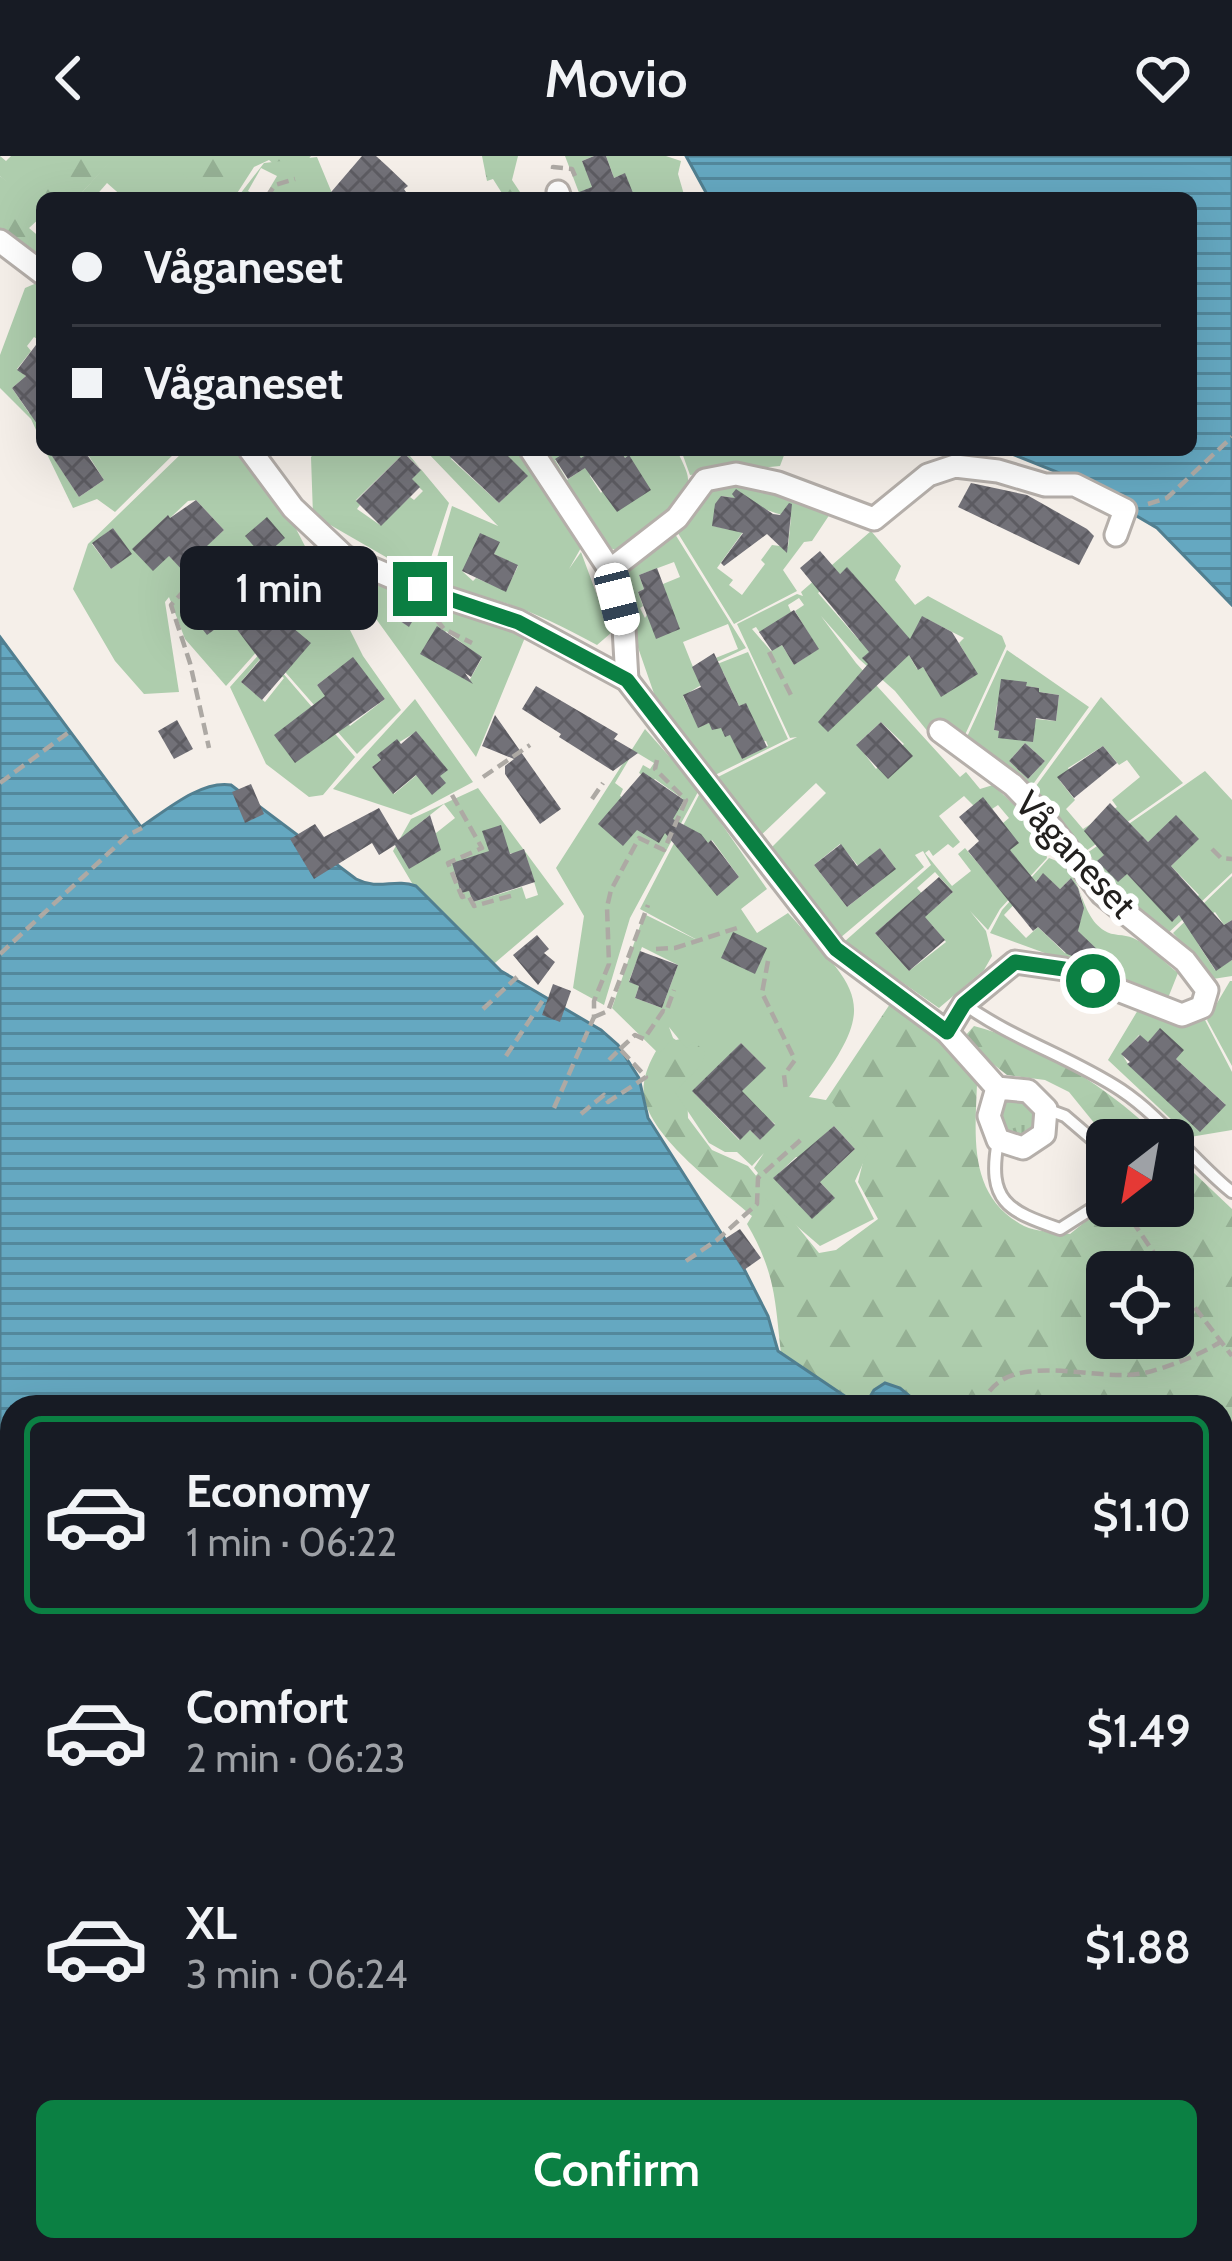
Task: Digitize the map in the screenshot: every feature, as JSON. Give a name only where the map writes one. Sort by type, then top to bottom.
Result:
[{"type":"street","points":[[0,241],[36,268]]},
{"type":"street","points":[[254,456],[292,508],[345,557],[518,622],[627,680],[836,949],[947,1032],[997,1088],[1028,1091],[1046,1108],[1044,1134],[1023,1148],[998,1140],[989,1116],[997,1088]]},
{"type":"street","points":[[535,456],[610,570],[625,628],[627,680]]},
{"type":"street","points":[[610,570],[676,518],[705,480],[736,474],[874,519],[928,475],[955,466],[998,471],[1046,485],[1076,485],[1125,510],[1115,535]]},
{"type":"street","name":"Våganeset","points":[[940,731],[1013,785],[1102,894],[1185,962],[1207,990],[1202,1006],[1182,1015],[1064,969],[1015,962],[964,1004],[947,1032]]},
{"type":"lane","points":[[964,1004],[1121,1090],[1232,1192]]},
{"type":"lane","points":[[1046,1108],[1065,1116],[1086,1134]]},
{"type":"lane","points":[[998,1140],[992,1169],[996,1190],[1007,1203],[1035,1221],[1060,1229],[1086,1212]]},
{"type":"path","points":[[270,192],[275,185],[295,179]]},
{"type":"path","points":[[1125,510],[1167,498],[1232,437]]},
{"type":"path","points":[[188,594],[182,593],[171,605],[209,748]]},
{"type":"path","points":[[430,612],[444,629],[472,643]]},
{"type":"path","points":[[769,652],[791,697]]},
{"type":"path","points":[[0,783],[69,732]]},
{"type":"path","points":[[483,777],[530,745]]},
{"type":"path","points":[[554,1108],[594,1017],[594,1001],[609,964],[611,890],[639,838],[664,850],[686,800],[656,769],[653,754]]},
{"type":"path","points":[[592,799],[603,783]]},
{"type":"path","points":[[452,795],[482,848],[448,863],[462,897],[468,895],[474,906],[514,895]]},
{"type":"path","points":[[0,954],[128,835],[142,828]]},
{"type":"path","points":[[1212,849],[1221,858],[1232,859]]},
{"type":"path","points":[[594,1017],[608,1011],[648,905]]},
{"type":"path","points":[[656,949],[676,949],[740,928]]},
{"type":"path","points":[[768,961],[762,993],[795,1060],[784,1075],[786,1091]]},
{"type":"path","points":[[483,1009],[517,976]]},
{"type":"path","points":[[609,1060],[635,1035],[644,1039],[666,1012],[674,991]]},
{"type":"path","points":[[506,1056],[545,997]]},
{"type":"path","points":[[581,1114],[604,1095],[608,1102],[646,1077],[620,1049]]},
{"type":"path","points":[[686,1261],[757,1204],[758,1178],[804,1137]]},
{"type":"path","points":[[1194,1306],[1232,1356]]},
{"type":"path","points":[[985,1395],[1004,1378],[1032,1370],[1082,1376],[1141,1374],[1222,1341]]},
{"type":"green space","points":[[0,156],[6,161],[11,156],[84,156],[43,192],[36,192],[31,203],[0,176]]},
{"type":"green space","points":[[72,156],[311,156],[305,163],[280,170],[269,160],[254,167],[238,192],[135,192],[111,161],[83,192],[36,192],[36,222],[29,228],[36,234],[36,256],[0,230],[0,176],[29,198]]},
{"type":"green space","points":[[482,156],[518,156],[512,180],[520,192],[501,192],[493,179],[487,181]]},
{"type":"green space","points":[[565,156],[594,156],[582,161],[592,184],[613,175],[606,156],[666,156],[681,161],[678,174],[683,192],[631,192],[624,174],[591,187],[593,192],[579,192]]},
{"type":"green space","points":[[317,157],[332,192],[268,192],[277,176],[261,168],[250,192],[242,192],[264,163]]},
{"type":"green space","points":[[156,158],[209,191],[117,192],[107,183],[99,192],[82,192],[111,160]]},
{"type":"green space","points":[[36,283],[36,338],[17,369],[26,376],[12,388],[29,413],[36,411],[36,430],[0,388],[0,355],[25,288]]},
{"type":"green space","points":[[48,456],[79,497],[104,480],[89,456],[172,456],[115,512],[97,499],[73,508]]},
{"type":"green space","points":[[179,456],[241,456],[279,496],[322,579],[226,686],[185,639],[169,597],[165,602],[179,692],[144,694],[115,661],[73,589],[88,544]],"holes":[[[196,500],[224,530],[179,566],[169,556],[133,549],[188,501]],[[113,528],[131,554],[111,569],[92,544]],[[226,573],[262,621],[242,636],[229,619],[201,603]]]},
{"type":"green space","points":[[312,456],[401,456],[356,500],[357,509],[380,525],[423,491],[411,480],[421,469],[449,503],[424,579],[313,515]]},
{"type":"green space","points":[[431,456],[454,456],[451,459],[499,503],[524,479],[507,456],[525,456],[582,546],[569,569],[581,552],[611,633],[597,645],[516,607],[429,585],[452,506],[498,526]],"holes":[[[499,542],[494,554],[518,566],[506,591],[476,578],[473,581],[462,571]]]},
{"type":"green space","points":[[543,456],[560,456],[555,460],[567,480],[586,467],[580,456],[593,456],[590,476],[601,493],[628,456],[680,456],[688,476],[686,491],[673,513],[619,551],[600,545]]},
{"type":"green space","points":[[683,456],[784,456],[780,466],[690,475]]},
{"type":"green space","points":[[730,482],[760,485],[830,514],[783,570],[797,591],[734,624],[676,530],[712,490]],"holes":[[[722,496],[791,517],[788,547],[772,545],[761,560],[765,564],[742,595],[717,568],[743,532],[713,526]]]},
{"type":"green space","points":[[871,531],[901,566],[895,580],[915,605],[928,596],[1002,636],[1006,646],[958,750],[933,738],[895,691],[821,616],[856,663],[960,777],[966,772],[980,789],[993,785],[1041,830],[1047,858],[1000,909],[988,930],[970,911],[986,931],[992,956],[984,970],[939,1008],[844,942],[931,865],[923,851],[915,855],[924,867],[840,938],[769,850],[826,793],[816,783],[759,837],[716,778],[797,737],[790,738],[737,624],[797,594],[803,596],[801,592]],"holes":[[[847,568],[887,613],[858,639],[818,593]],[[799,598],[804,605],[795,611],[818,649],[794,665],[782,645],[771,651],[752,629],[760,633],[791,612],[788,605]],[[923,617],[964,638],[959,643],[969,660],[941,696],[923,667],[917,669],[905,648]],[[881,722],[904,744],[876,769],[857,744]],[[964,796],[973,805],[992,809],[998,805],[1009,818],[1003,823],[1010,850],[993,881],[965,848],[958,854],[971,871],[952,886],[925,853],[929,850],[933,856],[948,844],[953,848],[960,842],[939,816]],[[840,844],[859,867],[880,848],[895,868],[876,884],[869,879],[873,887],[847,907],[814,865]],[[935,872],[953,892],[935,908],[917,888]],[[904,908],[919,923],[932,925],[946,942],[909,971],[875,933]]]},
{"type":"green space","points":[[675,534],[746,648],[694,673],[748,652],[788,739],[715,775],[659,708],[616,584],[625,565]],"holes":[[[674,562],[680,577],[663,584],[645,618],[639,575]],[[728,624],[738,649],[693,667],[683,642]],[[723,672],[739,706],[746,704],[761,742],[768,746],[742,759],[734,733],[709,723],[698,727],[683,696]]]},
{"type":"green space","points":[[365,571],[526,635],[476,757],[366,605]],"holes":[[[401,592],[422,605],[408,626],[388,613]],[[446,631],[482,658],[469,681],[430,659]]]},
{"type":"green space","points":[[322,582],[363,656],[401,710],[357,754],[265,649]],"holes":[[[339,668],[367,676],[385,699],[350,726],[317,685]]]},
{"type":"green space","points":[[263,650],[355,757],[323,795],[309,797],[266,764],[230,687]],"holes":[[[260,659],[284,678],[265,702],[241,682]]]},
{"type":"green space","points":[[1007,650],[1089,707],[1031,787],[966,739]],"holes":[[[1026,682],[1039,692],[1059,695],[1056,721],[1036,719],[999,738],[999,731],[994,730],[997,705]],[[1025,743],[1045,761],[1028,779],[1009,761]]]},
{"type":"green space","points":[[1101,697],[1183,783],[1086,851],[1033,790]],"holes":[[[1103,746],[1119,765],[1127,760],[1140,777],[1112,800],[1117,807],[1083,829],[1066,809],[1075,800],[1060,781],[1070,772],[1068,768]]]},
{"type":"green space","points":[[415,699],[473,782],[411,815],[333,789]],"holes":[[[416,732],[437,758],[394,794],[372,767],[381,760],[378,755]]]},
{"type":"green space","points":[[645,729],[699,790],[630,918],[604,1005],[573,988],[584,916],[556,868]],"holes":[[[634,751],[654,763],[650,769],[643,765],[639,773],[683,799],[659,842],[637,806],[620,796],[623,789],[615,783]]]},
{"type":"green space","points":[[1205,771],[1232,800],[1232,873],[1165,936],[1087,853]],"holes":[[[1176,816],[1198,839],[1171,866],[1199,895],[1173,921],[1127,874],[1098,861],[1133,827],[1148,842]]]},
{"type":"green space","points":[[478,788],[564,904],[489,968],[428,910],[393,851],[411,819]],"holes":[[[444,804],[455,818],[426,841],[416,826]],[[512,853],[526,855],[538,895],[526,899],[522,887],[473,902],[469,891],[461,892],[453,865],[477,855],[480,863]]]},
{"type":"green space","points":[[700,793],[767,889],[741,909],[757,933],[788,913],[846,981],[853,999],[847,1039],[809,1097],[831,1101],[869,1150],[855,1181],[874,1219],[820,1246],[749,1185],[764,1153],[752,1166],[737,1152],[725,1152],[709,1143],[675,1092],[702,1064],[706,1052],[694,1042],[686,1048],[669,1027],[673,1038],[659,1054],[612,1008],[644,914],[701,942],[640,909]],"holes":[[[712,840],[739,877],[717,895],[708,843]],[[642,947],[678,965],[662,1008],[635,998],[639,986],[629,981]],[[741,1043],[765,1067],[739,1094],[775,1124],[760,1140],[750,1130],[739,1140],[693,1092]],[[834,1126],[855,1149],[836,1167],[815,1143]],[[797,1157],[834,1197],[774,1178]]]},
{"type":"green space","points":[[1049,858],[1061,864],[1075,881],[1096,923],[1108,933],[1139,941],[1178,973],[1168,998],[990,933],[1002,910]],"holes":[[[1043,874],[1060,889],[1070,879],[1081,897],[1077,930],[1099,953],[1086,962],[1065,953],[1038,927],[1026,938],[1004,915]]]},
{"type":"green space","points":[[1232,876],[1232,920],[1224,925],[1215,912],[1194,925],[1198,944],[1215,970],[1232,960],[1232,976],[1213,979],[1173,933]]},
{"type":"green space","points":[[1232,981],[1232,1066],[1207,1020]]},
{"type":"green space","points":[[890,1004],[936,1039],[977,1084],[976,1145],[984,1182],[1006,1214],[1024,1226],[1070,1234],[1086,1221],[1086,1227],[1194,1227],[1194,1173],[1232,1209],[1232,1395],[908,1395],[900,1388],[886,1395],[843,1395],[781,1353],[768,1272],[747,1224],[752,1216],[689,1162],[649,1112],[645,1079],[667,1034],[676,1040],[693,1036],[719,1058],[687,1092],[688,1118],[712,1150],[748,1166],[819,1253],[836,1250],[878,1219],[858,1182],[864,1158],[824,1103]]},
{"type":"green space","points":[[1138,1010],[1183,1024],[1205,1020],[1232,1072],[1232,1130],[1194,1136],[1194,1125],[1201,1131],[1225,1104],[1176,1059],[1160,1029],[1148,1042],[1139,1035],[1122,1054],[1188,1119],[1171,1119],[1108,1060]]},
{"type":"green space","points":[[974,1026],[1023,1044],[1075,1071],[1139,1119],[1091,1119],[1069,1092],[1045,1080],[1007,1075],[965,1036]]},
{"type":"green space","points":[[1002,1098],[1018,1099],[1033,1113],[1031,1133],[1023,1139],[1004,1131],[998,1120]]},
{"type":"water","points":[[686,156],[1232,156],[1232,605],[1157,528],[1072,478],[1017,456],[1197,456],[1197,192],[706,192]]},
{"type":"water","points":[[0,637],[141,827],[196,792],[231,785],[356,879],[416,886],[501,971],[618,1045],[639,1078],[648,1118],[744,1269],[768,1316],[778,1351],[843,1395],[0,1395]]},
{"type":"water","points":[[885,1383],[908,1395],[871,1395]]},
{"type":"building","points":[[362,156],[376,156],[408,186],[406,192],[331,192]]},
{"type":"building","points":[[606,156],[614,178],[625,173],[633,192],[579,192],[592,187],[582,161]]},
{"type":"building","points":[[36,345],[36,422],[12,388],[26,376],[17,370]]},
{"type":"building","points":[[52,456],[88,456],[104,480],[79,497]]},
{"type":"building","points":[[401,456],[421,470],[412,479],[420,487],[381,526],[356,501]]},
{"type":"building","points":[[449,456],[508,456],[528,476],[499,503]]},
{"type":"building","points":[[630,456],[651,490],[617,512],[585,468],[568,479],[555,459]]},
{"type":"building","points":[[971,483],[1027,495],[1087,529],[1094,536],[1079,565],[958,507]]},
{"type":"building","points":[[736,489],[773,514],[780,515],[792,504],[787,553],[767,534],[724,566],[721,563],[743,533],[712,526],[715,504],[721,496],[735,498]]},
{"type":"building","points":[[196,500],[224,530],[207,546],[255,612],[296,579],[309,594],[280,617],[311,643],[262,700],[241,682],[260,660],[229,619],[207,635],[189,612],[201,603],[195,594],[201,590],[169,556],[153,571],[132,549],[168,515]]},
{"type":"building","points":[[267,517],[285,538],[263,557],[245,536]]},
{"type":"building","points":[[113,528],[132,554],[111,569],[92,543]]},
{"type":"building","points":[[480,533],[500,542],[494,554],[518,565],[506,592],[462,571]]},
{"type":"building","points":[[820,551],[840,574],[847,567],[910,639],[922,616],[952,632],[978,674],[941,697],[923,667],[918,670],[909,655],[828,732],[818,722],[868,664],[862,658],[869,652],[800,568]]},
{"type":"building","points":[[657,568],[680,629],[656,639],[638,592],[644,589],[639,575]]},
{"type":"building","points":[[398,596],[422,605],[409,627],[388,613]]},
{"type":"building","points":[[794,610],[819,649],[794,665],[782,645],[772,651],[759,632]]},
{"type":"building","points":[[437,626],[482,657],[471,677],[465,673],[473,684],[420,654]]},
{"type":"building","points":[[714,653],[739,706],[746,703],[767,747],[742,759],[721,728],[712,730],[709,723],[698,728],[683,695],[701,687],[692,667]]},
{"type":"building","points":[[353,657],[385,699],[295,763],[274,735],[325,696],[317,685]]},
{"type":"building","points":[[1001,679],[1027,682],[1026,686],[1039,688],[1039,692],[1059,695],[1056,721],[1036,718],[1033,742],[998,738],[999,731],[994,730]]},
{"type":"building","points":[[536,686],[618,734],[614,739],[638,753],[613,771],[559,737],[522,709]]},
{"type":"building","points":[[495,715],[561,809],[540,824],[505,774],[505,766],[514,759],[482,746]]},
{"type":"building","points":[[177,720],[193,749],[174,759],[158,731]]},
{"type":"building","points":[[881,722],[913,756],[888,779],[856,745]]},
{"type":"building","points":[[416,731],[448,770],[440,776],[446,783],[432,795],[416,775],[393,794],[372,767],[381,760],[377,755]]},
{"type":"building","points":[[1025,743],[1045,761],[1028,779],[1009,761]]},
{"type":"building","points":[[1103,746],[1117,763],[1074,798],[1057,777]]},
{"type":"building","points":[[643,772],[684,800],[673,819],[708,843],[711,840],[739,877],[717,896],[665,833],[659,843],[637,830],[623,846],[598,824]]},
{"type":"building","points":[[251,784],[264,814],[245,823],[232,792]]},
{"type":"building","points":[[983,797],[1019,843],[1010,850],[1036,882],[1043,873],[1060,889],[1071,878],[1084,908],[1078,931],[1102,954],[1087,962],[1067,954],[1038,927],[1033,931],[968,851],[979,841],[959,817]]},
{"type":"building","points":[[1110,803],[1148,842],[1176,815],[1199,839],[1171,866],[1224,925],[1232,920],[1232,960],[1216,971],[1179,915],[1172,922],[1127,874],[1118,882],[1097,861],[1104,855],[1084,831]]},
{"type":"building","points":[[379,808],[398,840],[430,815],[441,850],[409,869],[395,845],[379,855],[372,843],[314,879],[290,839],[315,824],[324,837]]},
{"type":"building","points":[[501,825],[510,854],[524,849],[535,882],[473,902],[469,891],[461,893],[452,863],[489,851],[482,831]]},
{"type":"building","points":[[841,844],[857,866],[880,848],[896,869],[847,907],[814,865]]},
{"type":"building","points":[[939,877],[953,892],[925,917],[945,940],[909,971],[875,933]]},
{"type":"building","points":[[733,932],[767,948],[755,974],[721,958]]},
{"type":"building","points":[[537,935],[549,949],[544,953],[555,962],[538,985],[513,955]]},
{"type":"building","points":[[640,951],[678,965],[662,1008],[635,998],[639,986],[629,982]]},
{"type":"building","points":[[553,984],[571,991],[560,1022],[542,1015]]},
{"type":"building","points":[[1160,1028],[1184,1050],[1176,1059],[1226,1105],[1200,1132],[1194,1119],[1186,1119],[1121,1054],[1140,1035],[1148,1042]]},
{"type":"building","points":[[741,1043],[766,1068],[742,1091],[775,1125],[760,1140],[750,1130],[740,1140],[692,1091]]},
{"type":"building","points":[[834,1126],[855,1149],[820,1182],[835,1198],[812,1219],[773,1178]]},
{"type":"building","points":[[740,1229],[761,1258],[744,1270],[723,1240]]},
{"type":"route","points":[[420,589],[518,622],[627,680],[836,949],[947,1032],[964,1004],[1015,962],[1064,969],[1093,981]]}]
